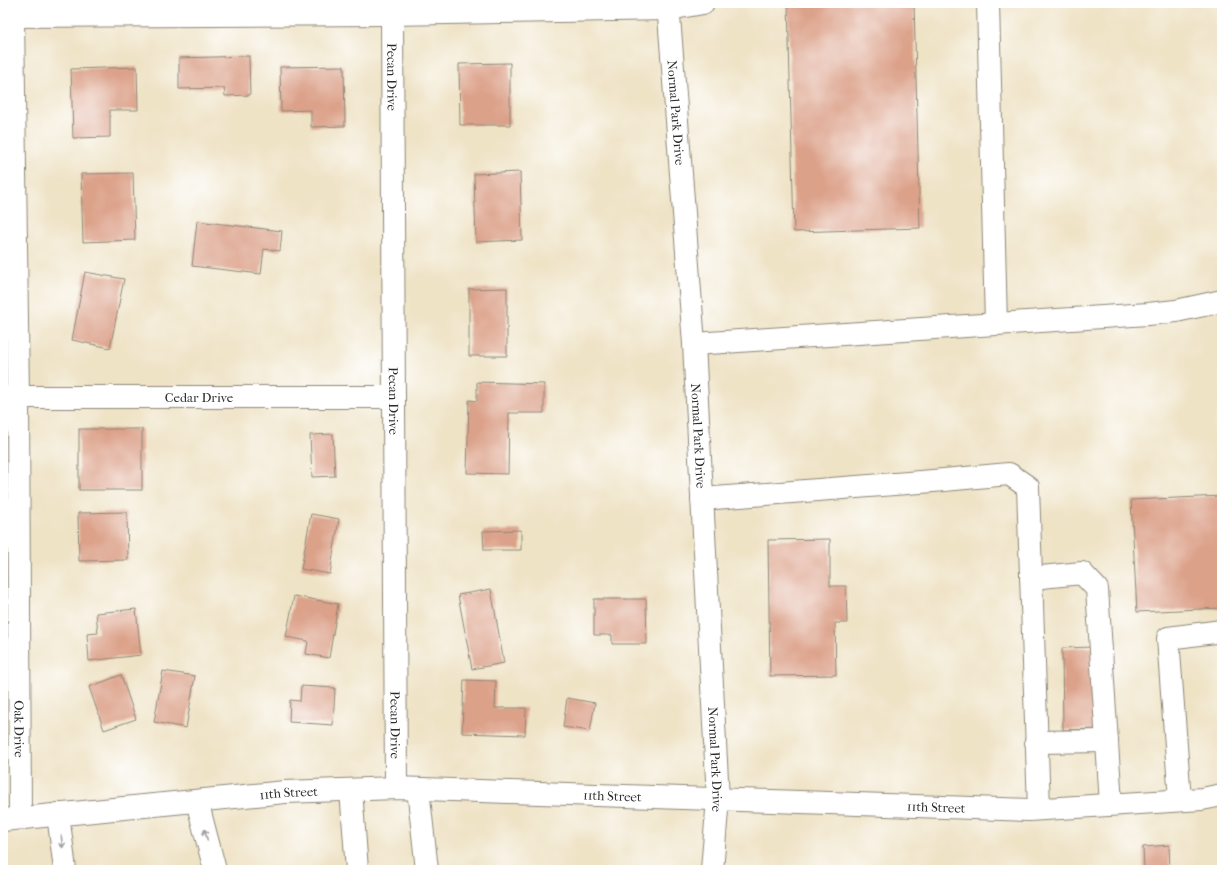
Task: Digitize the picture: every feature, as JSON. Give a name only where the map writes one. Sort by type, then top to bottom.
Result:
[{"type":"street","points":[[8,16],[392,14],[669,6],[703,3]]},
{"type":"street","points":[[988,3],[996,324]]},
{"type":"street","name":"Normal Park Drive","points":[[669,6],[694,344],[718,799],[712,870]]},
{"type":"street","name":"Pecan Drive","points":[[392,14],[396,788]]},
{"type":"street","name":"Oak Drive","points":[[8,16],[11,819]]},
{"type":"street","points":[[694,344],[1148,314],[1176,311],[1222,301]]},
{"type":"street","name":"Cedar Drive","points":[[10,397],[394,397]]},
{"type":"street","points":[[702,499],[1009,474],[1028,487],[1039,809]]},
{"type":"street","points":[[1030,578],[1082,574],[1097,589],[1111,804]]},
{"type":"street","points":[[1180,800],[1168,638],[1222,631]]},
{"type":"street","points":[[1036,742],[1107,741]]},
{"type":"street","name":"11th Street","points":[[11,819],[286,792],[396,788],[1029,810],[1202,799],[1222,795]]},
{"type":"street","points":[[418,789],[427,870]]},
{"type":"street","points":[[351,790],[357,870]]},
{"type":"street","points":[[197,801],[215,870]]},
{"type":"street","points":[[58,814],[65,870]]},
{"type":"building","points":[[788,3],[914,3],[920,228],[794,232]]},
{"type":"building","points":[[249,56],[250,95],[225,96],[224,88],[179,89],[179,58]]},
{"type":"building","points":[[510,63],[510,125],[460,125],[459,64]]},
{"type":"building","points":[[344,66],[345,126],[311,127],[311,110],[281,111],[280,67]]},
{"type":"building","points":[[137,67],[138,110],[110,110],[110,137],[73,138],[71,69]]},
{"type":"building","points":[[520,172],[522,240],[476,242],[474,174]]},
{"type":"building","points":[[133,173],[135,240],[83,242],[81,174]]},
{"type":"building","points":[[197,221],[282,231],[280,251],[264,249],[261,274],[192,266]]},
{"type":"building","points":[[85,272],[124,279],[110,348],[72,340]]},
{"type":"building","points":[[507,288],[507,356],[469,356],[469,289]]},
{"type":"building","points":[[477,382],[544,384],[544,413],[509,413],[508,474],[467,473],[469,400],[477,401]]},
{"type":"building","points":[[79,429],[142,429],[142,490],[79,490]]},
{"type":"building","points":[[333,434],[335,476],[312,477],[310,435]]},
{"type":"building","points":[[1222,496],[1222,608],[1137,612],[1131,500]]},
{"type":"building","points":[[127,512],[128,560],[79,561],[78,513]]},
{"type":"building","points":[[311,514],[339,519],[330,574],[301,569]]},
{"type":"building","points":[[521,530],[521,550],[484,550],[483,531]]},
{"type":"building","points":[[830,539],[830,586],[846,586],[847,623],[835,623],[836,675],[770,676],[768,540]]},
{"type":"building","points":[[491,589],[504,663],[472,669],[458,595]]},
{"type":"building","points":[[294,596],[338,604],[329,658],[306,654],[308,641],[286,637]]},
{"type":"building","points":[[594,599],[646,599],[647,644],[612,644],[612,635],[594,635]]},
{"type":"building","points":[[136,609],[141,655],[89,661],[87,634],[98,633],[96,613]]},
{"type":"building","points":[[1095,647],[1096,729],[1063,730],[1062,648]]},
{"type":"building","points":[[163,671],[195,676],[186,728],[154,722]]},
{"type":"building","points":[[121,675],[136,719],[104,730],[89,687]]},
{"type":"building","points":[[464,680],[496,681],[495,708],[526,708],[525,735],[462,733]]},
{"type":"building","points":[[301,686],[335,688],[333,725],[289,722],[290,700],[300,701]]},
{"type":"building","points":[[567,698],[595,703],[590,731],[563,727]]},
{"type":"building","points":[[1169,845],[1170,870],[1144,870],[1143,847]]}]
